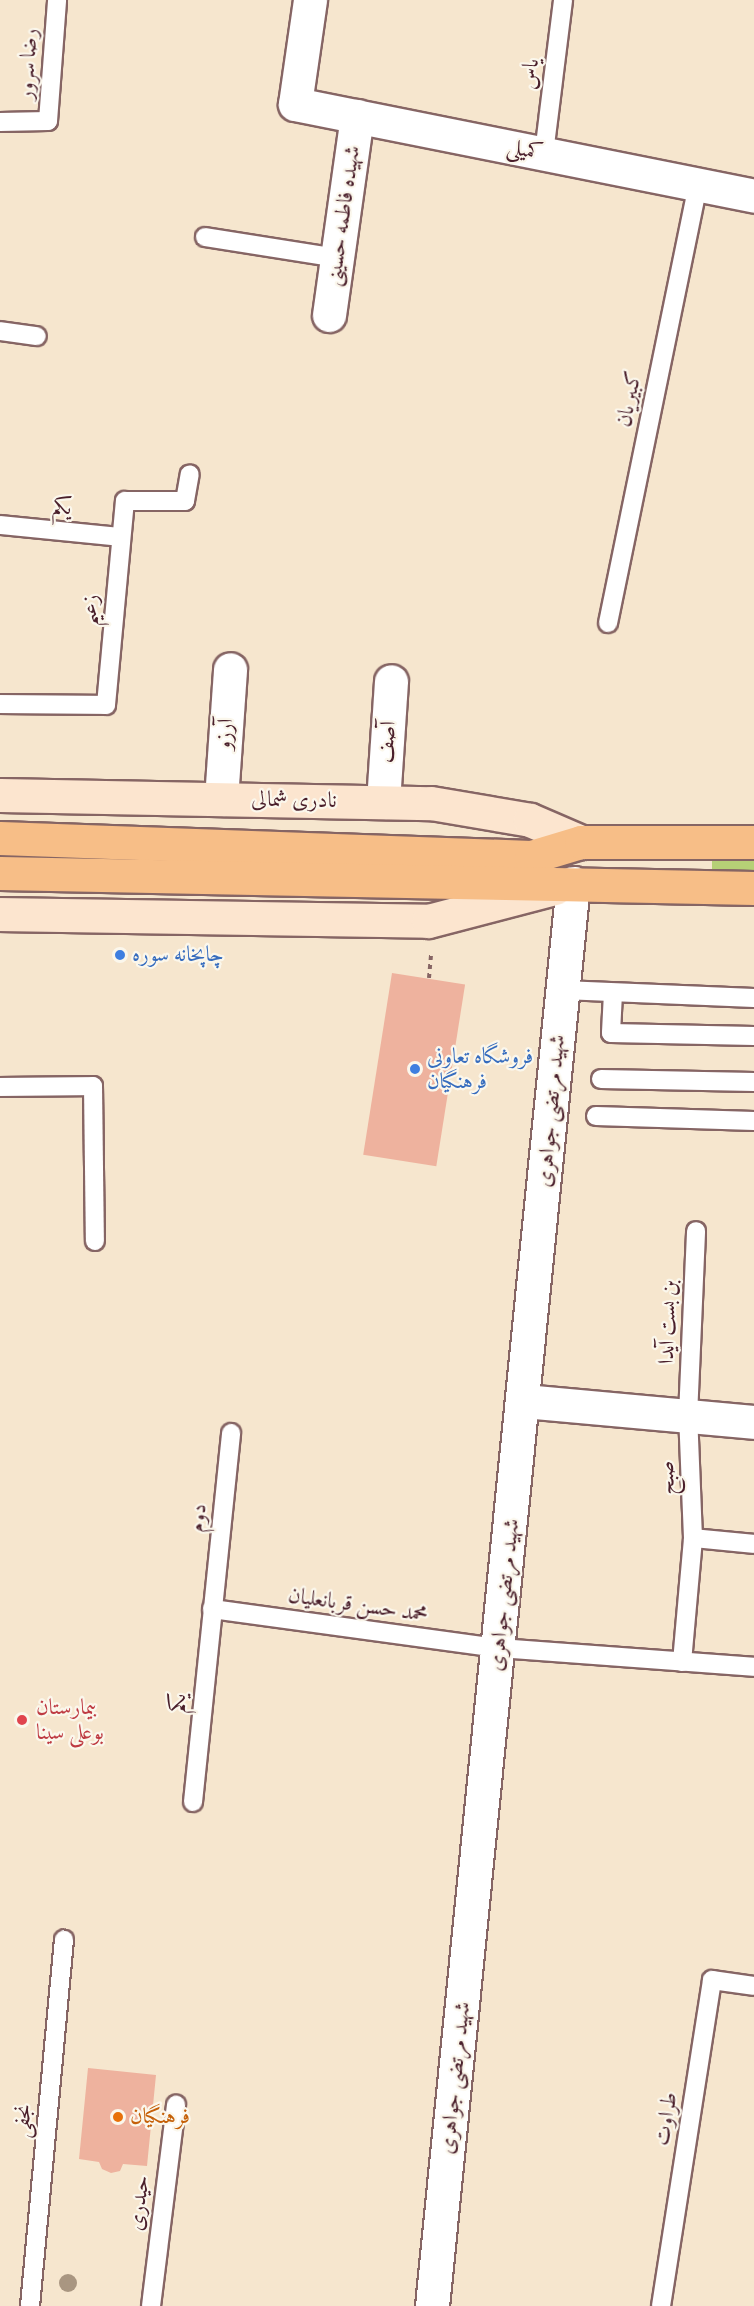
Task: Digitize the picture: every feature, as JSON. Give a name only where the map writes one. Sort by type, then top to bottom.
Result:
[{"type":"main road","name":"نادری شمالی","points":[[0,795],[431,803],[530,820],[581,842]]},
{"type":"main road","name":"نادری شمالی","points":[[0,838],[531,857],[581,842],[754,842]]},
{"type":"main road","points":[[0,873],[754,888]]},
{"type":"main road","points":[[0,914],[428,921],[573,883]]},
{"type":"street","name":"کمیلی","points":[[310,0],[296,104],[754,195]]},
{"type":"street","name":"شهیده فاطمه حسینی","points":[[329,315],[357,116]]},
{"type":"street","name":"آرزو","points":[[221,799],[230,669]]},
{"type":"street","name":"آصف","points":[[383,802],[391,681]]},
{"type":"street","name":"شهید مرتضی جواهری","points":[[432,2306],[524,1401],[573,883]]},
{"type":"street","points":[[524,1401],[754,1422]]},
{"type":"lane","name":"رضا سرور","points":[[0,122],[48,121],[57,0]]},
{"type":"lane","name":"یاس","points":[[544,153],[563,0]]},
{"type":"lane","name":"کبیریان","points":[[608,623],[698,184]]},
{"type":"lane","points":[[205,237],[337,258]]},
{"type":"lane","points":[[0,331],[37,336]]},
{"type":"lane","name":"زعیم","points":[[0,704],[106,705],[124,501],[185,501],[190,474]]},
{"type":"lane","name":"یکم","points":[[0,525],[120,537]]},
{"type":"lane","points":[[563,990],[754,998]]},
{"type":"lane","points":[[613,993],[611,1033],[754,1036]]},
{"type":"lane","points":[[601,1078],[754,1082]]},
{"type":"lane","points":[[0,1087],[93,1086],[95,1241]]},
{"type":"lane","points":[[596,1116],[754,1121]]},
{"type":"lane","name":"بن بست آیدا","points":[[688,1416],[696,1231]]},
{"type":"lane","name":"صبح","points":[[682,1662],[693,1538],[688,1416]]},
{"type":"lane","name":"دوم","points":[[212,1609],[231,1433]]},
{"type":"lane","points":[[693,1538],[754,1545]]},
{"type":"lane","name":"یکم","points":[[193,1802],[212,1609]]},
{"type":"lane","name":"محمد حسن قربانعلیان","points":[[212,1609],[498,1648],[754,1667]]},
{"type":"lane","name":"نجفی","points":[[30,2306],[64,1940]]},
{"type":"lane","name":"طراوت","points":[[661,2306],[712,1980],[754,1986]]},
{"type":"lane","name":"حیدری","points":[[151,2306],[176,2105]]},
{"type":"green space","points":[[712,842],[754,842],[754,887],[712,887]]},
{"type":"building","name":"فروشگاه تعاونی فرهنگیان","points":[[392,973],[465,985],[436,1166],[363,1155]]},
{"type":"building","name":"فرهنگیان","points":[[88,2068],[156,2075],[147,2166],[123,2164],[120,2171],[111,2173],[102,2169],[99,2162],[79,2159]]},
{"type":"place","name":"چاپخانه سوره","points":[[120,955]]},
{"type":"place","name":"فروشگاه تعاونی فرهنگیان","points":[[415,1069]]},
{"type":"place","name":"بیمارستان بوعلی سینا","points":[[22,1720]]},
{"type":"place","name":"فرهنگیان","points":[[118,2117]]}]
